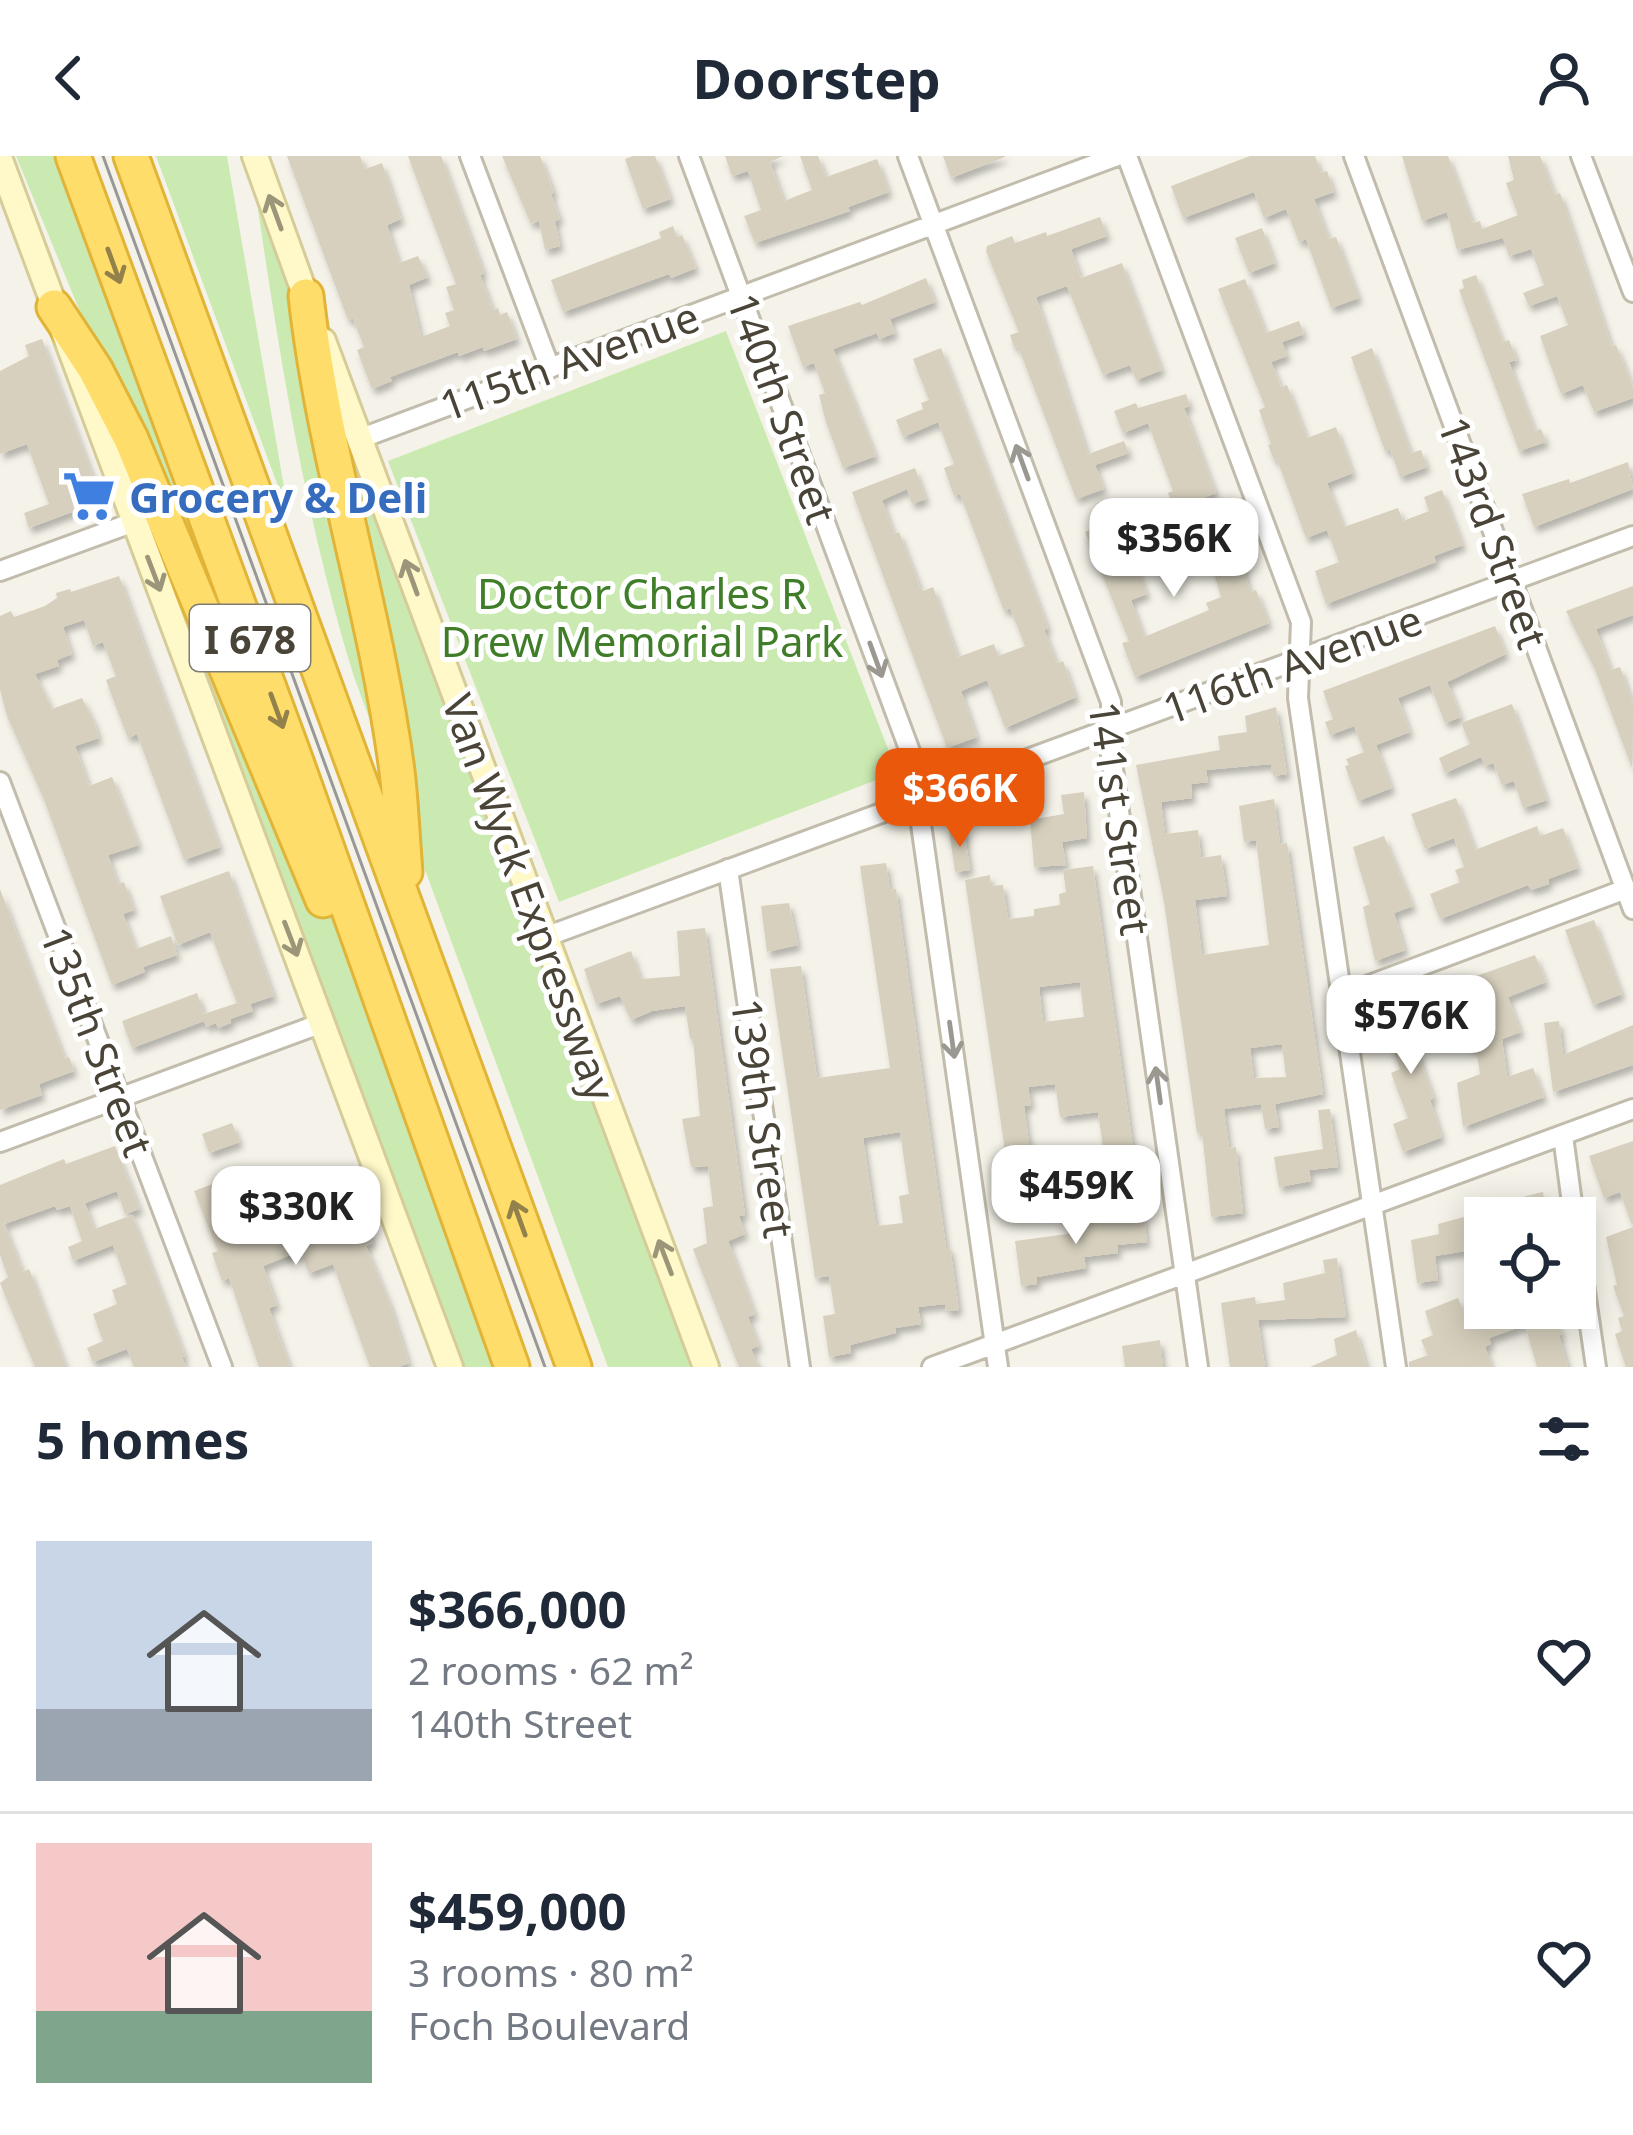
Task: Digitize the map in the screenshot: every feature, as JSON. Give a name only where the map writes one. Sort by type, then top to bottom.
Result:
[{"type":"highway","name":"I 678","points":[[73,156],[512,1367]]},
{"type":"highway","name":"I 678","points":[[131,156],[574,1367]]},
{"type":"highway","points":[[306,296],[316,383],[397,771],[409,915]]},
{"type":"highway","points":[[55,307],[95,369],[131,439],[295,836],[422,1121]]},
{"type":"main road","name":"Van Wyck Expressway","points":[[255,156],[706,1367]]},
{"type":"main road","points":[[0,160],[450,1367]]},
{"type":"street","points":[[470,156],[550,368]]},
{"type":"street","name":"140th Street","points":[[689,156],[918,773],[998,1367]]},
{"type":"street","name":"141st Street","points":[[908,156],[1111,702],[1111,755],[1198,1367]]},
{"type":"street","name":"115th Avenue","points":[[359,439],[1117,156]]},
{"type":"street","points":[[1127,156],[1301,622],[1298,698],[1396,1367]]},
{"type":"street","name":"143rd Street","points":[[1354,156],[1633,909]]},
{"type":"street","points":[[1581,156],[1633,292]]},
{"type":"street","points":[[0,571],[134,521]]},
{"type":"street","name":"116th Avenue","points":[[545,938],[1633,536]]},
{"type":"street","name":"135th Street","points":[[0,782],[222,1367]]},
{"type":"street","name":"139th Street","points":[[728,869],[800,1367]]},
{"type":"street","points":[[1342,995],[1626,890]]},
{"type":"street","points":[[0,1142],[322,1023]]},
{"type":"street","points":[[932,1367],[1633,1109]]},
{"type":"street","points":[[1563,1136],[1572,1197]]},
{"type":"street","points":[[1591,1329],[1596,1367]]},
{"type":"green space","points":[[16,156],[67,156],[244,646],[85,324]]},
{"type":"green space","points":[[156,156],[227,156],[289,516]]},
{"type":"green space","points":[[256,196],[694,1367],[608,1367],[354,677],[308,498]]},
{"type":"green space","name":"Doctor Charles R Drew Memorial Park","points":[[726,331],[897,772],[559,902],[388,461]]},
{"type":"green space","points":[[145,508],[281,779],[501,1367],[463,1367]]},
{"type":"building","points":[[287,156],[360,156],[365,169],[382,163],[401,219],[387,225],[399,263],[418,256],[428,277],[409,285],[421,337],[450,326],[445,313],[454,310],[446,287],[456,284],[408,156],[441,156],[493,310],[498,308],[500,315],[507,312],[517,339],[484,351],[483,347],[459,356],[458,352],[390,377],[392,381],[372,389],[357,350],[364,347],[353,318],[348,320]]},
{"type":"building","points":[[502,156],[540,156],[560,219],[555,221],[560,246],[545,250],[539,221],[531,224]]},
{"type":"building","points":[[655,156],[671,199],[643,209],[625,159]]},
{"type":"building","points":[[725,156],[783,156],[770,162],[784,201],[812,190],[800,156],[818,156],[826,177],[877,159],[889,192],[848,207],[850,211],[755,243],[744,216],[761,210],[748,171],[732,176]]},
{"type":"building","points":[[943,156],[1005,156],[1005,157],[951,178]]},
{"type":"building","points":[[1250,156],[1315,156],[1321,173],[1327,171],[1334,192],[1314,199],[1329,239],[1336,237],[1359,298],[1331,308],[1306,239],[1299,242],[1286,209],[1264,218],[1254,192],[1183,218],[1171,186]]},
{"type":"building","points":[[1402,156],[1448,156],[1473,223],[1480,221],[1482,229],[1518,215],[1506,183],[1514,180],[1508,156],[1540,156],[1555,195],[1560,193],[1612,347],[1616,345],[1633,387],[1633,398],[1594,412],[1583,385],[1561,394],[1540,336],[1568,325],[1557,296],[1529,306],[1523,293],[1544,285],[1531,249],[1509,256],[1503,238],[1457,250],[1447,212],[1422,221]]},
{"type":"building","points":[[1100,217],[1107,236],[1071,249],[1081,278],[1122,263],[1162,370],[1136,380],[1130,365],[1103,375],[1067,286],[1036,297],[1088,454],[1124,441],[1129,453],[1095,465],[1104,489],[1076,499],[1018,346],[1014,347],[1010,335],[1019,332],[986,251],[987,246],[1012,236],[1015,243]]},
{"type":"building","points":[[673,226],[696,268],[563,312],[551,280],[661,238],[659,232]]},
{"type":"building","points":[[1262,228],[1275,263],[1249,273],[1235,238]]},
{"type":"building","points":[[1476,275],[1503,342],[1509,340],[1517,360],[1509,362],[1535,431],[1541,429],[1546,442],[1519,451],[1459,290],[1464,288],[1462,280]]},
{"type":"building","points":[[926,278],[935,302],[890,319],[895,333],[879,339],[877,333],[833,349],[876,456],[843,468],[826,422],[819,395],[825,393],[814,363],[803,367],[788,326],[862,305]]},
{"type":"building","points":[[1245,279],[1266,333],[1299,321],[1304,334],[1282,342],[1287,356],[1271,362],[1281,387],[1287,385],[1307,438],[1336,427],[1353,473],[1327,483],[1344,527],[1398,508],[1403,521],[1429,511],[1424,497],[1442,490],[1463,545],[1434,556],[1436,562],[1326,604],[1315,571],[1339,562],[1327,530],[1306,538],[1268,445],[1259,410],[1265,407],[1218,289]]},
{"type":"building","points":[[42,339],[102,501],[29,528],[24,513],[49,504],[27,444],[0,454],[0,371],[29,356],[25,345]]},
{"type":"building","points":[[941,348],[1043,614],[1048,628],[1044,630],[1057,663],[1063,661],[1076,697],[1005,728],[987,680],[961,691],[977,737],[947,748],[852,492],[915,468],[926,499],[912,504],[907,489],[882,500],[920,587],[923,591],[933,587],[958,657],[994,644],[998,656],[1025,646],[1010,608],[1004,611],[960,494],[954,496],[944,468],[954,464],[938,422],[903,437],[896,420],[923,409],[921,403],[929,400],[913,359]]},
{"type":"building","points":[[1372,348],[1411,453],[1421,450],[1427,467],[1400,477],[1390,449],[1385,451],[1351,357]]},
{"type":"building","points":[[1186,394],[1190,406],[1184,408],[1216,493],[1186,505],[1200,547],[1173,556],[1162,529],[1179,523],[1168,493],[1173,491],[1148,423],[1123,433],[1114,411]]},
{"type":"building","points":[[1628,462],[1633,489],[1534,527],[1522,494]]},
{"type":"building","points":[[1110,498],[1147,594],[1131,600],[1144,637],[1209,610],[1206,603],[1221,597],[1207,549],[1230,540],[1236,542],[1251,592],[1256,590],[1269,623],[1135,677],[1122,643],[1129,641],[1085,532],[1105,525],[1097,503]]},
{"type":"building","points":[[119,576],[220,847],[184,860],[137,734],[128,738],[106,680],[116,676],[103,642],[93,646],[84,620],[63,627],[72,654],[57,660],[59,666],[35,674],[52,709],[82,698],[94,722],[99,738],[75,746],[89,786],[112,777],[139,845],[108,855],[134,910],[123,914],[136,949],[171,936],[177,955],[112,985],[43,797],[7,716],[0,690],[0,616],[11,611],[14,617],[45,606],[57,598],[56,593]]},
{"type":"building","points":[[1633,586],[1633,615],[1596,629],[1611,670],[1620,667],[1633,704],[1632,768],[1594,667],[1566,611]]},
{"type":"building","points":[[1495,626],[1506,654],[1447,682],[1461,717],[1445,723],[1430,685],[1398,698],[1410,732],[1376,745],[1392,788],[1358,801],[1345,766],[1349,765],[1346,759],[1364,752],[1354,726],[1330,735],[1325,722],[1333,719],[1323,691]]},
{"type":"building","points":[[1512,704],[1547,800],[1523,808],[1514,781],[1502,785],[1493,763],[1485,766],[1481,757],[1445,773],[1439,758],[1470,744],[1461,723]]},
{"type":"building","points":[[1276,707],[1287,774],[1273,776],[1271,764],[1206,770],[1208,782],[1191,784],[1192,798],[1161,802],[1165,834],[1198,830],[1201,858],[1221,855],[1227,896],[1195,900],[1202,955],[1269,945],[1256,840],[1244,842],[1239,806],[1274,799],[1280,844],[1287,843],[1323,1094],[1275,1104],[1279,1127],[1265,1129],[1261,1104],[1224,1109],[1229,1148],[1236,1147],[1243,1213],[1211,1217],[1202,1132],[1197,1133],[1164,902],[1136,765],[1220,750],[1218,736],[1247,732],[1245,716]],"holes":[[[1282,1044],[1286,1077],[1254,1078],[1250,1048]]]},
{"type":"building","points":[[1084,792],[1087,838],[1062,842],[1066,865],[1034,867],[1030,820],[1064,814],[1061,795]]},
{"type":"building","points":[[1456,798],[1475,850],[1537,826],[1540,836],[1563,828],[1578,868],[1548,879],[1549,884],[1531,890],[1528,885],[1440,919],[1430,894],[1460,882],[1455,870],[1464,867],[1454,838],[1425,849],[1411,814]]},
{"type":"building","points":[[964,828],[970,870],[955,872],[949,830]]},
{"type":"building","points":[[1384,836],[1413,906],[1394,913],[1405,950],[1375,961],[1363,907],[1370,904],[1353,847]]},
{"type":"building","points":[[886,863],[890,890],[896,889],[959,1310],[946,1311],[945,1304],[918,1307],[921,1324],[895,1328],[896,1333],[850,1345],[851,1353],[829,1357],[823,1316],[835,1314],[829,1276],[815,1278],[770,969],[801,966],[817,1078],[890,1068],[860,866]],"holes":[[[900,1132],[909,1194],[899,1196],[903,1223],[876,1226],[863,1138]]]},
{"type":"building","points":[[1093,866],[1139,1189],[1120,1192],[1117,1175],[1083,1180],[1083,1185],[1046,1192],[1048,1208],[1009,1214],[1007,1199],[1012,1198],[965,880],[990,875],[991,886],[1003,885],[1008,919],[1034,916],[1034,909],[1060,905],[1059,894],[1066,892],[1063,870]],"holes":[[[1080,982],[1084,1017],[1043,1022],[1039,987]],[[1055,1084],[1060,1117],[1098,1112],[1103,1147],[1065,1152],[1068,1176],[1040,1180],[1036,1150],[1030,1151],[1024,1106],[1031,1105],[1028,1087]]]},
{"type":"building","points":[[229,871],[274,996],[250,1004],[253,1011],[218,1028],[216,1023],[206,1027],[204,1021],[132,1048],[122,1021],[197,993],[204,1014],[237,1003],[210,932],[178,945],[160,896]]},
{"type":"building","points":[[0,889],[65,1059],[69,1057],[74,1071],[39,1084],[42,1095],[0,1110]]},
{"type":"building","points":[[789,903],[798,945],[767,952],[761,906]]},
{"type":"building","points":[[1594,920],[1622,994],[1593,1005],[1565,930]]},
{"type":"building","points":[[705,928],[745,1215],[739,1216],[745,1234],[728,1241],[755,1314],[748,1317],[759,1346],[751,1349],[759,1367],[739,1367],[693,1249],[707,1243],[703,1208],[713,1206],[708,1166],[691,1167],[682,1119],[700,1116],[685,1006],[631,1020],[620,996],[596,1004],[584,969],[631,951],[641,979],[680,976],[677,931]]},
{"type":"building","points":[[1535,955],[1546,982],[1508,997],[1521,1032],[1502,1039],[1507,1077],[1533,1068],[1544,1097],[1463,1127],[1457,1083],[1480,1074],[1476,1047],[1470,1049],[1464,1033],[1442,1042],[1435,1027],[1454,1019],[1443,988]]},
{"type":"building","points":[[1419,1002],[1430,1031],[1412,1038],[1434,1098],[1430,1100],[1442,1137],[1403,1152],[1393,1124],[1408,1118],[1391,1073],[1400,1069],[1380,1015]]},
{"type":"building","points":[[1559,1021],[1563,1055],[1633,1025],[1633,1065],[1553,1092],[1544,1023]]},
{"type":"building","points":[[1330,1109],[1338,1167],[1309,1170],[1311,1181],[1279,1187],[1274,1157],[1323,1149],[1318,1110]]},
{"type":"building","points":[[232,1123],[240,1142],[209,1153],[202,1134]]},
{"type":"building","points":[[1633,1141],[1631,1223],[1620,1192],[1604,1198],[1589,1156]]},
{"type":"building","points":[[115,1146],[140,1209],[125,1214],[117,1191],[85,1203],[94,1229],[132,1215],[186,1367],[134,1367],[127,1349],[93,1362],[87,1348],[103,1341],[93,1314],[117,1304],[112,1290],[127,1284],[113,1245],[73,1261],[68,1247],[82,1241],[70,1206],[57,1210],[55,1206],[4,1224],[23,1272],[29,1269],[66,1367],[35,1367],[0,1283],[8,1277],[0,1255],[0,1185],[64,1159],[66,1164]]},
{"type":"building","points":[[231,1177],[242,1208],[296,1186],[311,1221],[346,1212],[354,1234],[368,1229],[373,1243],[366,1246],[409,1363],[370,1367],[333,1264],[309,1273],[300,1251],[263,1266],[277,1305],[269,1308],[290,1367],[259,1367],[229,1278],[222,1281],[212,1253],[218,1251],[194,1191]]},
{"type":"building","points":[[1144,1216],[1147,1242],[1117,1245],[1118,1253],[1084,1257],[1086,1268],[1037,1277],[1037,1284],[1021,1286],[1015,1241],[1068,1234],[1067,1226]]},
{"type":"building","points":[[1464,1217],[1464,1251],[1435,1256],[1438,1280],[1417,1283],[1411,1240],[1439,1234],[1438,1224]]},
{"type":"building","points":[[1633,1227],[1633,1367],[1626,1367],[1615,1334],[1622,1331],[1618,1318],[1624,1316],[1613,1286],[1617,1285],[1606,1237]]},
{"type":"building","points":[[1337,1258],[1346,1317],[1258,1320],[1265,1367],[1230,1367],[1221,1303],[1255,1297],[1256,1304],[1285,1300],[1283,1283],[1325,1273],[1323,1260]]},
{"type":"building","points":[[1458,1298],[1464,1329],[1514,1329],[1489,1338],[1491,1344],[1485,1347],[1492,1367],[1409,1367],[1409,1362],[1428,1355],[1421,1340],[1433,1335],[1425,1311]]},
{"type":"building","points":[[1526,1329],[1560,1329],[1568,1367],[1537,1367]]},
{"type":"building","points":[[1356,1330],[1367,1367],[1310,1367],[1337,1355],[1334,1339]]},
{"type":"building","points":[[1160,1340],[1163,1367],[1125,1367],[1122,1346]]},
{"type":"tram line","points":[[103,156],[545,1367]]},
{"type":"place","name":"Grocery & Deli","points":[[89,496]]}]
